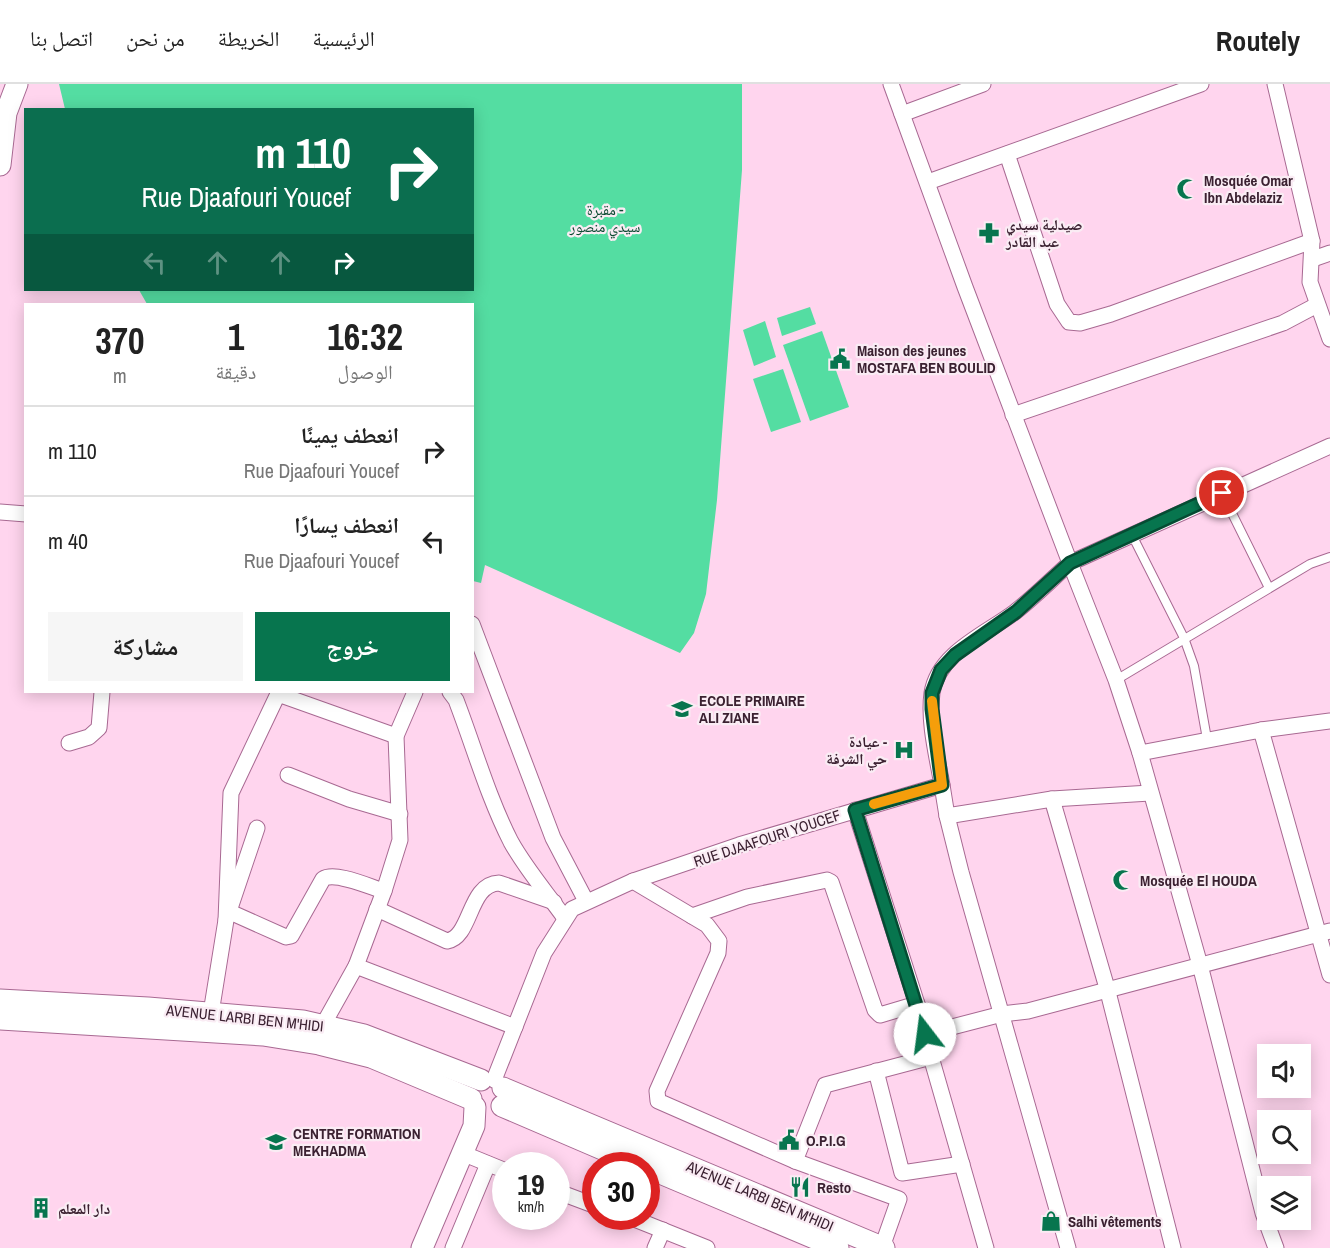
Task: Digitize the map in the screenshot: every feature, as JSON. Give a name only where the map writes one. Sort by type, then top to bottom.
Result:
[{"type":"main road","points":[[0,157],[6,113],[17,84]]},
{"type":"main road","name":"AVENUE LARBI BEN M'HIDI","points":[[0,1000],[212,1014],[318,1034],[371,1057],[883,1248]]},
{"type":"main road","name":"AVENUE LARBI BEN M'HIDI","points":[[0,1019],[263,1035],[318,1034]]},
{"type":"main road","points":[[422,1248],[487,1100]]},
{"type":"main road","name":"AVENUE LARBI BEN M'HIDI","points":[[487,1100],[611,1152]]},
{"type":"main road","name":"AVENUE LARBI BEN M'HIDI","points":[[660,1173],[838,1248]]},
{"type":"street","points":[[891,84],[1013,415],[1116,680],[1140,753],[1200,965],[1263,1213],[1276,1248]]},
{"type":"street","points":[[902,114],[983,84]]},
{"type":"street","points":[[928,182],[1201,84]]},
{"type":"street","points":[[1275,84],[1311,241],[1313,259],[1310,282],[1330,339]]},
{"type":"street","points":[[1006,154],[1057,304],[1070,322],[1080,323],[1111,314],[1311,241]]},
{"type":"street","points":[[1313,259],[1330,253]]},
{"type":"street","points":[[1013,415],[1283,323],[1317,305]]},
{"type":"street","points":[[1068,1248],[947,816],[932,709],[932,693],[941,670],[974,639],[1016,612],[1070,563],[1330,446]]},
{"type":"street","points":[[0,512],[24,514]]},
{"type":"street","points":[[474,629],[553,838],[586,901]]},
{"type":"street","points":[[69,743],[89,737],[99,728],[102,693]]},
{"type":"street","points":[[212,1014],[228,916],[231,793],[278,693],[396,736]]},
{"type":"street","points":[[318,1034],[356,966],[400,840],[396,736],[415,693]]},
{"type":"street","points":[[451,693],[456,700],[510,840],[525,867],[564,917]]},
{"type":"street","points":[[1140,753],[1207,739],[1330,721]]},
{"type":"street","points":[[1261,730],[1325,933],[1330,975]]},
{"type":"street","points":[[288,775],[349,799],[400,814]]},
{"type":"street","name":"RUE DJAAFOURI YOUCEF","points":[[487,1100],[544,952],[564,917],[586,901],[633,881],[803,824],[942,785]]},
{"type":"street","points":[[947,816],[1052,800],[1150,793]]},
{"type":"street","points":[[1052,800],[1107,988],[1173,1248]]},
{"type":"street","points":[[855,810],[917,1004],[986,1248]]},
{"type":"street","points":[[228,916],[257,828]]},
{"type":"street","points":[[228,916],[286,937],[291,936],[323,879],[327,876],[336,876],[384,891]]},
{"type":"street","points":[[692,916],[747,897],[828,880],[831,882],[875,1010],[880,1015],[887,1014],[917,1004]]},
{"type":"street","points":[[633,881],[692,916],[715,933],[718,941],[718,953],[656,1096],[661,1104],[795,1161],[899,1199],[883,1248]]},
{"type":"street","points":[[377,909],[447,941],[457,937],[482,890],[490,883],[498,882],[554,902]]},
{"type":"street","points":[[925,1034],[1002,1014],[1028,1011],[1107,988],[1325,933]]},
{"type":"street","points":[[356,966],[515,1028]]},
{"type":"street","points":[[795,1161],[825,1084],[931,1057]]},
{"type":"street","points":[[876,1071],[902,1173],[962,1164]]},
{"type":"street","points":[[462,1153],[492,1166]]},
{"type":"street","points":[[453,1248],[488,1164]]},
{"type":"street","points":[[660,1229],[707,1248]]},
{"type":"street","points":[[655,1248],[663,1230]]},
{"type":"lane","points":[[1222,493],[1269,588]]},
{"type":"lane","points":[[1132,535],[1184,638],[1194,666],[1207,739]]},
{"type":"lane","points":[[1116,680],[1310,564],[1330,557]]},
{"type":"green space","name":"مقبرة - سيدي منصور","points":[[59,84],[742,84],[742,170],[717,500],[706,594],[694,633],[680,653],[485,565],[481,583],[474,581],[474,303],[146,303],[140,291],[474,291],[474,108],[65,108]]},
{"type":"green space","points":[[810,307],[816,324],[782,336],[777,318]]},
{"type":"green space","points":[[765,321],[776,357],[754,366],[743,330]]},
{"type":"green space","points":[[822,331],[849,407],[810,421],[783,345]]},
{"type":"green space","points":[[783,369],[801,422],[771,432],[753,379]]},
{"type":"slow traffic","points":[[874,804],[942,785],[932,701]]},
{"type":"place","name":"Mosquée Omar Ibn Abdelaziz","points":[[1187,189]]},
{"type":"place","name":"صيدلية سيدي عبد القادر","points":[[989,233]]},
{"type":"place","name":"Maison des jeunes MOSTAFA BEN BOULID","points":[[840,359]]},
{"type":"place","name":"ECOLE PRIMAIRE ALI ZIANE","points":[[682,709]]},
{"type":"place","name":"عيادة - حي الشرفة","points":[[904,750]]},
{"type":"place","name":"Mosquée El HOUDA","points":[[1123,880]]},
{"type":"place","name":"O.P.I.G","points":[[789,1140]]},
{"type":"place","name":"CENTRE FORMATION MEKHADMA","points":[[276,1142]]},
{"type":"place","name":"Resto","points":[[800,1187]]},
{"type":"place","name":"دار المعلم","points":[[41,1208]]},
{"type":"place","name":"Salhi vêtements","points":[[1051,1221]]},
{"type":"route","points":[[925,1034],[855,810],[942,785],[936,747],[932,693],[941,670],[955,655],[974,639],[1016,612],[1070,563],[1222,493]]}]
